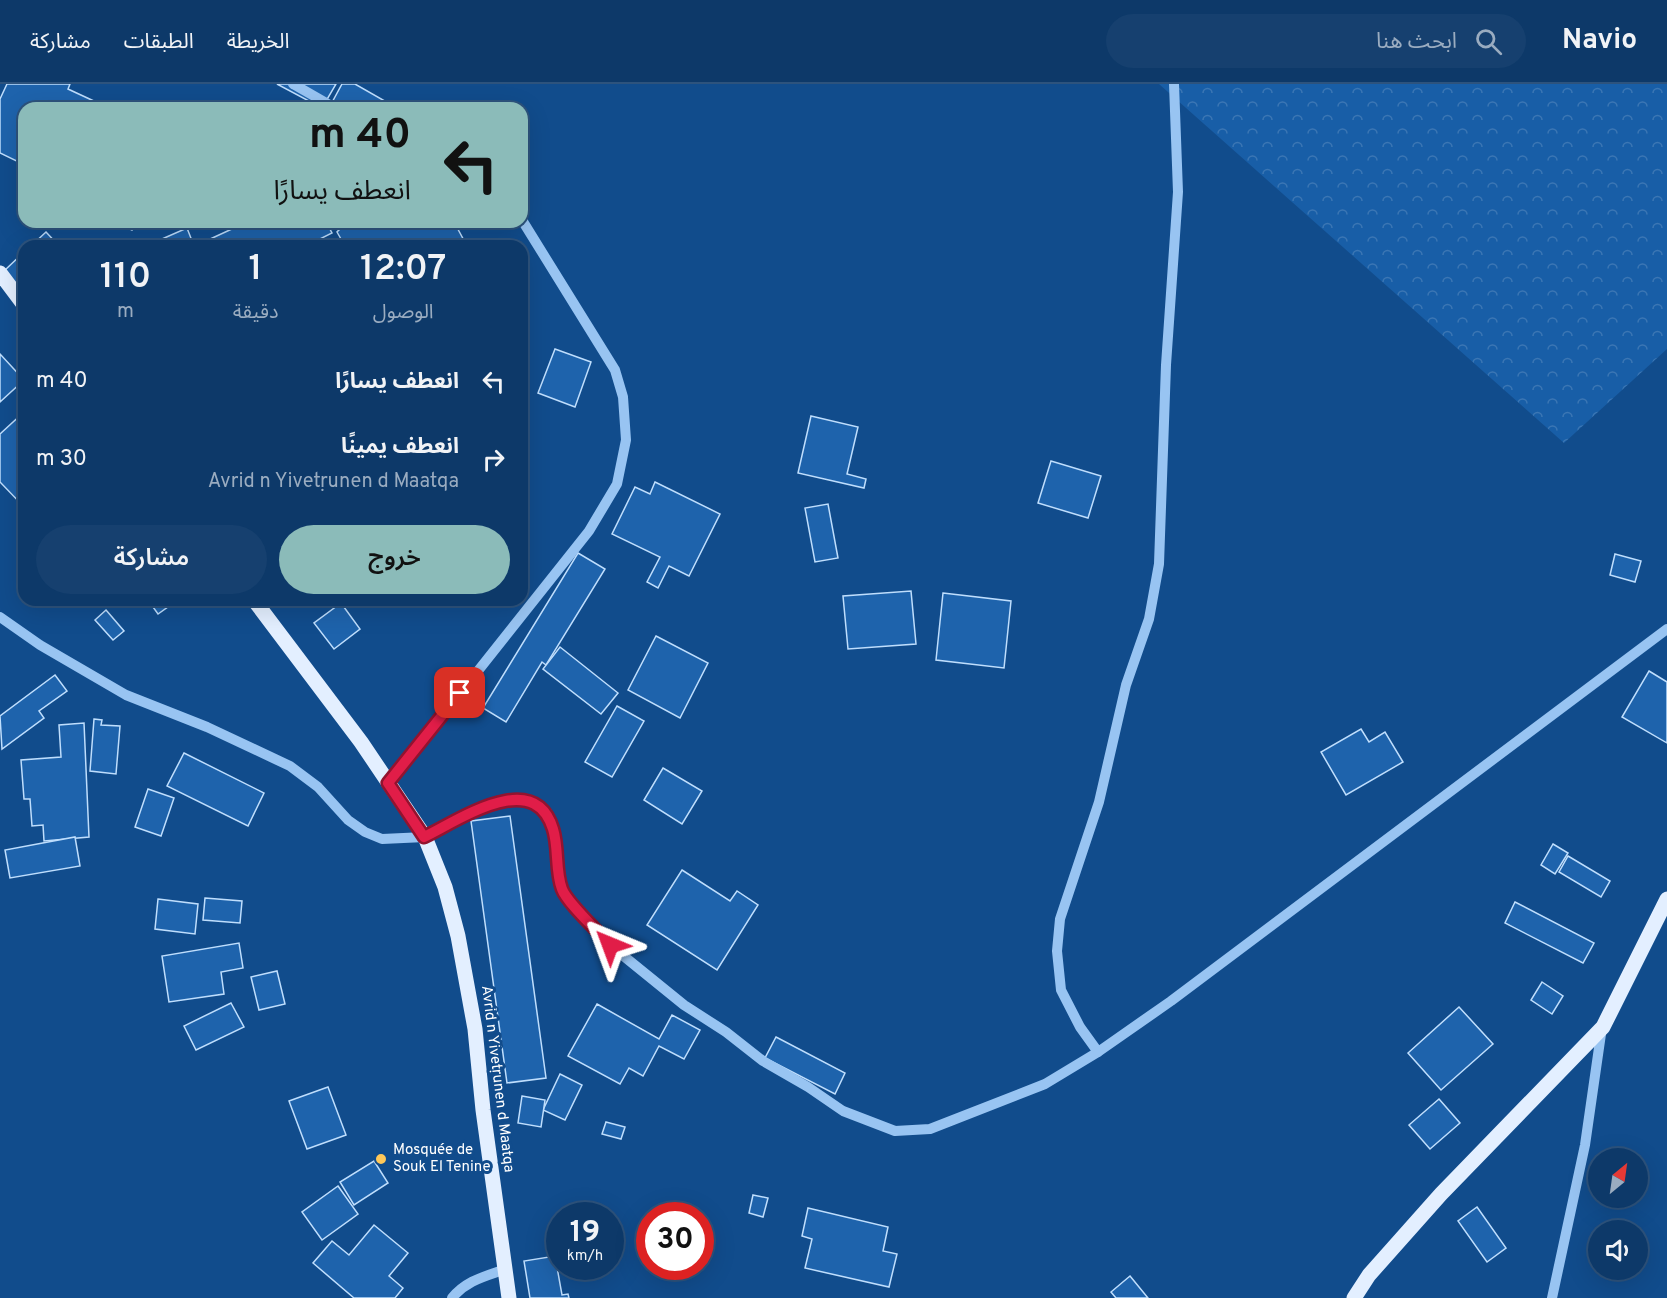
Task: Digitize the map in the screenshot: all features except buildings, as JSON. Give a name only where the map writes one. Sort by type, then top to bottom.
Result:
[{"type":"main road","points":[[0,273],[18,297]]},
{"type":"main road","name":"Avrid n Yivetṛunen d Maatqa","points":[[258,606],[388,783],[424,837],[445,887],[458,936],[476,1029],[508,1298]]},
{"type":"main road","points":[[1354,1298],[1369,1275],[1441,1194],[1603,1027],[1667,899]]},
{"type":"street","points":[[293,84],[324,102]]},
{"type":"street","points":[[1098,1052],[1080,1027],[1061,990],[1057,951],[1060,919],[1099,802],[1126,685],[1149,619],[1159,564],[1166,365],[1178,192],[1174,84]]},
{"type":"street","points":[[388,783],[590,531],[617,484],[626,440],[623,397],[615,370],[527,228]]},
{"type":"street","points":[[0,617],[40,645],[126,695],[207,727],[290,766],[318,788],[348,820],[365,832],[382,839],[424,837],[499,801],[535,802],[547,812],[554,832],[562,890],[610,945],[676,998],[763,1061],[808,1087],[843,1111],[895,1131],[930,1129],[1045,1084],[1098,1052],[1171,1001],[1667,629]]},
{"type":"street","points":[[1552,1298],[1585,1145],[1603,1027]]},
{"type":"street","points":[[452,1298],[460,1287],[472,1280],[503,1270]]},
{"type":"green space","points":[[1159,84],[1667,84],[1667,349],[1564,443]]},
{"type":"place","name":"Mosquée de Souk El Tenine","points":[[381,1159]]},
{"type":"route","points":[[460,693],[388,783],[424,837],[499,801],[535,802],[547,812],[554,832],[562,890],[610,945]]}]
